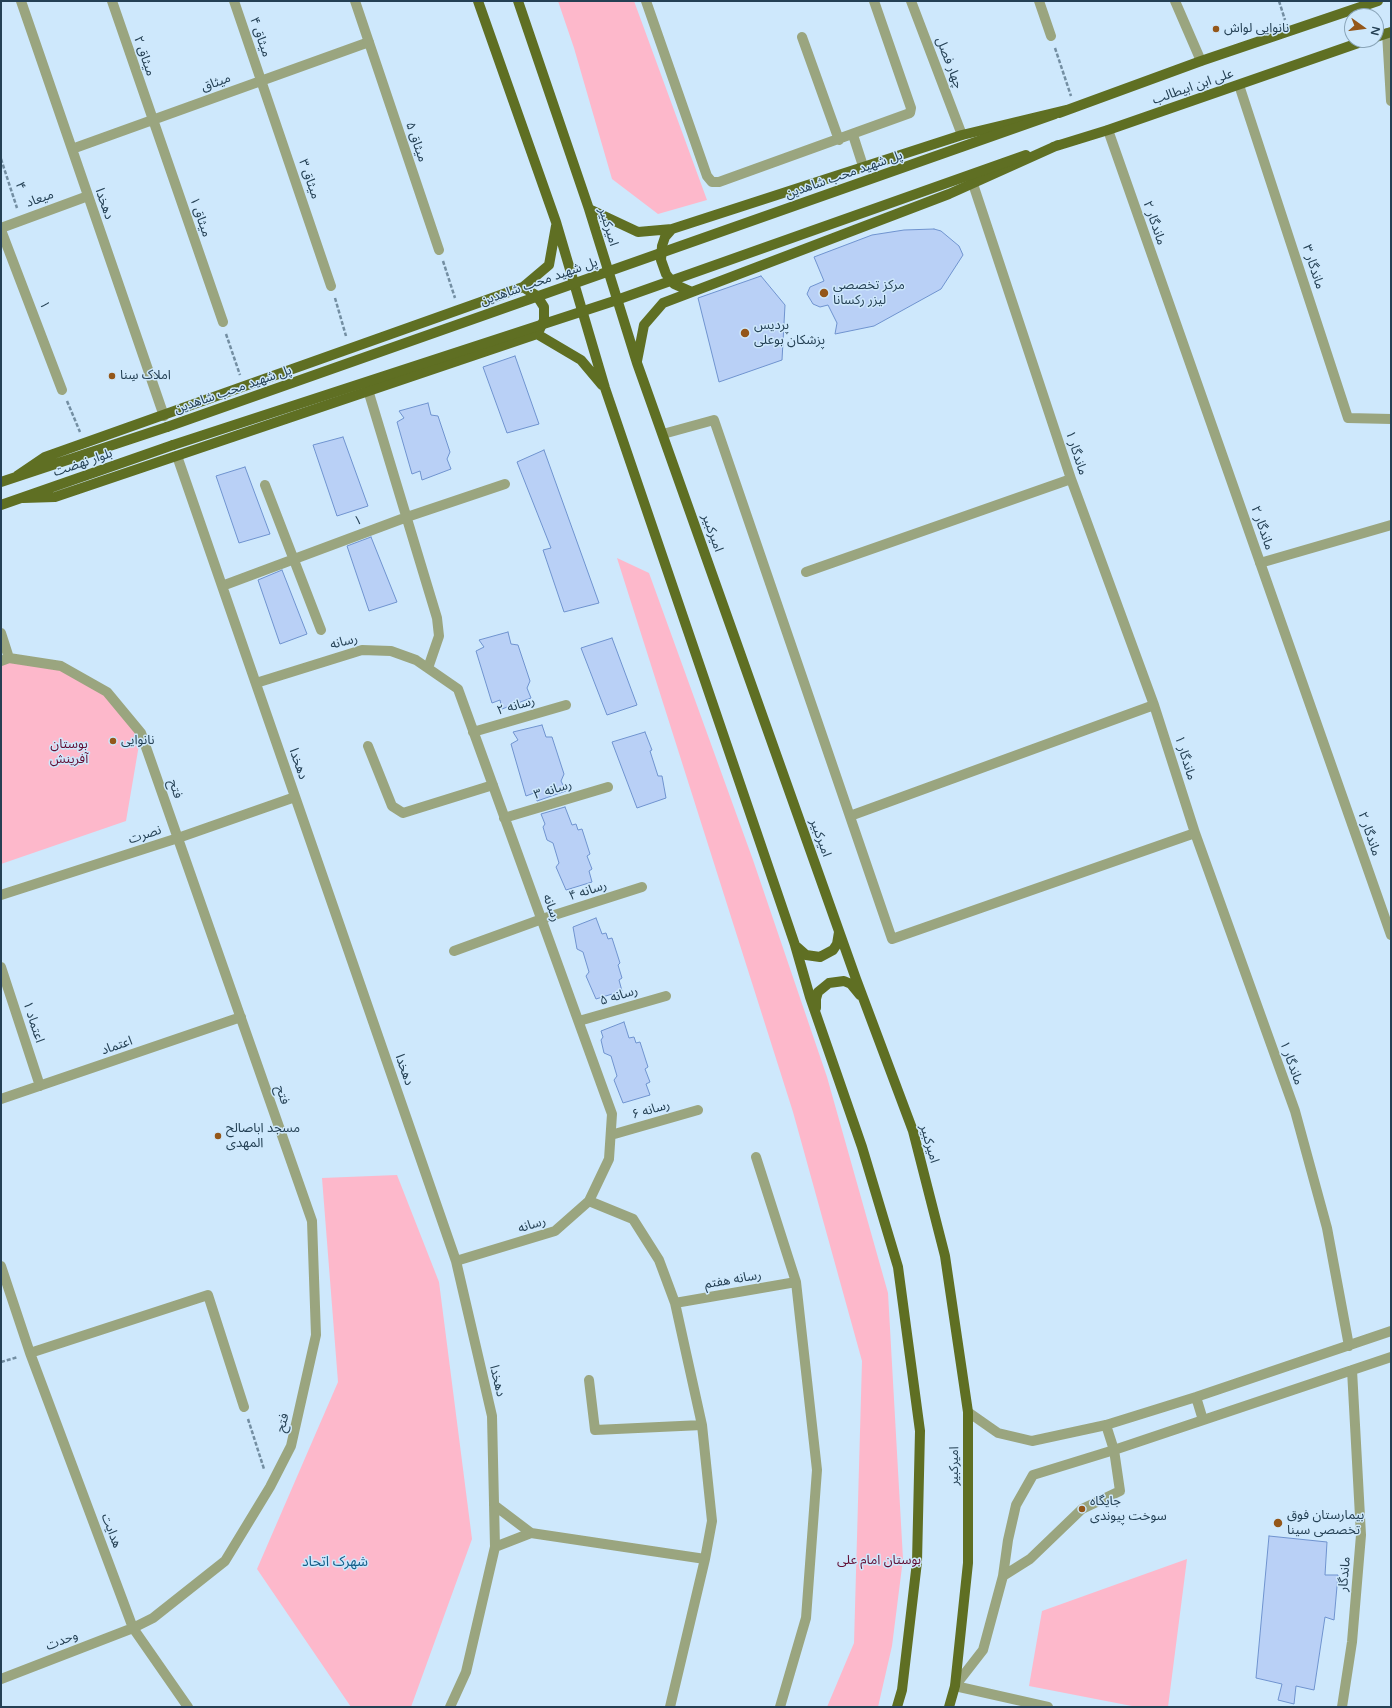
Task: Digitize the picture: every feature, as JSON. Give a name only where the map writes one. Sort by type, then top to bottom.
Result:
[{"type":"main road","points":[[478,1],[556,222],[605,388],[795,946],[816,1014],[862,1147],[898,1267],[920,1431],[917,1562],[902,1690],[897,1707]]},
{"type":"main road","name":"امیرکبیر","points":[[518,1],[589,208],[637,363],[865,1002],[913,1131],[945,1256],[968,1412],[968,1563],[955,1686],[949,1707]]},
{"type":"main road","name":"علی ابن ابیطالب","points":[[1055,114],[1201,61],[1378,1]]},
{"type":"main road","name":"علی ابن ابیطالب","points":[[173,445],[612,302],[1026,154],[1108,130],[1344,48]]},
{"type":"main road","points":[[589,208],[638,232],[672,229],[962,135],[1070,108]]},
{"type":"main road","name":"پل شهید محب شاهدین","points":[[167,427],[1055,114]]},
{"type":"main road","points":[[637,363],[644,325],[663,303],[859,230],[973,184],[1058,145]]},
{"type":"main road","points":[[17,476],[45,457],[164,416],[523,287],[549,265],[556,222]]},
{"type":"main road","points":[[672,229],[665,237],[662,246],[661,260],[666,274],[674,284],[692,292]]},
{"type":"main road","points":[[23,498],[55,497],[537,334],[544,320],[544,307],[537,296],[523,287]]},
{"type":"main road","points":[[537,334],[581,360],[605,388]]},
{"type":"main road","name":"بلوار نهضت","points":[[1,482],[167,427]]},
{"type":"main road","name":"بلوار نهضت","points":[[1,505],[173,445]]},
{"type":"main road","points":[[795,946],[806,955],[820,957],[833,950],[839,937],[839,929]]},
{"type":"main road","points":[[816,1014],[816,999],[818,992],[829,983],[836,981],[851,984],[865,1002]]},
{"type":"street","name":"دهخدا","points":[[21,1],[164,416]]},
{"type":"street","name":"میثاق ۲","points":[[112,1],[152,120]]},
{"type":"street","name":"میثاق ۴","points":[[234,1],[261,81]]},
{"type":"street","name":"میثاق ۵","points":[[355,1],[439,250]]},
{"type":"street","points":[[646,1],[707,176],[712,182],[719,182],[853,135],[910,113],[911,108],[874,1]]},
{"type":"street","name":"چهار فصل","points":[[911,1],[962,135]]},
{"type":"street","points":[[1039,1],[1051,36]]},
{"type":"street","points":[[1175,1],[1201,61]]},
{"type":"street","points":[[1389,32],[1391,101]]},
{"type":"street","points":[[802,38],[839,140]]},
{"type":"street","name":"میثاق","points":[[72,149],[369,42]]},
{"type":"street","name":"میثاق ۳","points":[[261,81],[331,286]]},
{"type":"street","name":"ماندگار ۳","points":[[1239,85],[1348,418],[1391,419]]},
{"type":"street","name":"میثاق ۱","points":[[152,120],[222,322]]},
{"type":"street","name":"ماندگار ۲","points":[[1108,130],[1391,935]]},
{"type":"street","points":[[853,135],[863,166]]},
{"type":"street","name":"ماندگار ۱","points":[[973,184],[1071,479],[1154,704],[1195,834],[1295,1111],[1327,1228],[1349,1346]]},
{"type":"street","name":"میعاد","points":[[1,229],[21,220],[88,196]]},
{"type":"street","name":"۱","points":[[1,229],[62,390]]},
{"type":"street","points":[[368,390],[437,618],[439,636],[428,668]]},
{"type":"street","points":[[663,434],[714,420],[892,939],[1195,834]]},
{"type":"street","name":"دهخدا","points":[[177,456],[456,1261],[492,1416],[495,1547],[466,1672],[450,1707]]},
{"type":"street","points":[[806,572],[1071,479]]},
{"type":"street","name":"۱","points":[[222,586],[406,517],[505,484]]},
{"type":"street","points":[[265,485],[321,630]]},
{"type":"street","points":[[1260,563],[1391,525]]},
{"type":"street","points":[[1,633],[5,659]]},
{"type":"street","name":"رسانه","points":[[256,683],[362,650],[391,651],[416,660],[458,689],[612,1114],[609,1159],[589,1201],[556,1231],[456,1261]]},
{"type":"street","name":"فتح","points":[[5,659],[61,666],[107,692],[141,732],[312,1221],[316,1335],[291,1446],[270,1487],[225,1561],[153,1618],[133,1628]]},
{"type":"street","points":[[850,816],[1154,704]]},
{"type":"street","name":"رسانه ۲","points":[[473,732],[566,705]]},
{"type":"street","points":[[368,746],[392,806],[403,813],[493,785]]},
{"type":"street","name":"رسانه ۳","points":[[504,818],[608,787]]},
{"type":"street","name":"نصرت","points":[[1,895],[178,838],[295,797]]},
{"type":"street","name":"رسانه ۴","points":[[454,951],[542,919],[642,886]]},
{"type":"street","name":"اعتماد ۱","points":[[1,967],[40,1086]]},
{"type":"street","name":"رسانه ۵","points":[[579,1022],[666,996]]},
{"type":"street","name":"اعتماد","points":[[1,1099],[241,1017]]},
{"type":"street","name":"رسانه ۶","points":[[611,1135],[698,1110]]},
{"type":"street","points":[[756,1157],[796,1282],[817,1470],[806,1618],[780,1707]]},
{"type":"street","points":[[589,1201],[633,1219],[659,1260],[675,1303],[702,1425],[712,1522],[705,1559],[670,1707]]},
{"type":"street","name":"هدایت","points":[[1,1266],[30,1352],[133,1628],[188,1707]]},
{"type":"street","name":"رسانه هفتم","points":[[675,1303],[796,1282]]},
{"type":"street","points":[[30,1352],[208,1295],[244,1407]]},
{"type":"street","points":[[968,1412],[998,1433],[1032,1441],[1106,1424],[1196,1397],[1391,1331]]},
{"type":"street","points":[[1048,1707],[955,1686],[983,1650],[1003,1576],[1008,1540],[1016,1505],[1033,1475],[1114,1450],[1391,1357]]},
{"type":"street","name":"ماندگار","points":[[1342,1707],[1352,1642],[1361,1535],[1352,1370]]},
{"type":"street","points":[[589,1380],[595,1430],[702,1425]]},
{"type":"street","points":[[1196,1397],[1203,1420]]},
{"type":"street","points":[[1003,1576],[1030,1559],[1082,1508],[1120,1491],[1114,1450],[1106,1424]]},
{"type":"street","points":[[494,1505],[531,1533],[705,1559]]},
{"type":"street","points":[[495,1547],[531,1533]]},
{"type":"street","name":"وحدت","points":[[1,1679],[133,1628]]},
{"type":"path","points":[[1279,1],[1288,32]]},
{"type":"path","points":[[1051,36],[1070,108]]},
{"type":"path","name":"۴","points":[[1,159],[21,220]]},
{"type":"path","points":[[439,250],[459,309]]},
{"type":"path","points":[[331,286],[350,349]]},
{"type":"path","points":[[222,322],[244,387]]},
{"type":"path","points":[[62,390],[85,443]]},
{"type":"path","points":[[244,1407],[270,1487]]},
{"type":"green space","points":[[558,1],[634,1],[707,200],[658,214],[612,179],[574,48]]},
{"type":"green space","name":"بوستان امام علی","points":[[617,558],[649,573],[753,860],[827,1077],[888,1293],[903,1559],[892,1646],[878,1707],[827,1707],[854,1643],[862,1361],[793,1112]]},
{"type":"green space","name":"بوستان آفرینش","points":[[1,661],[61,666],[107,692],[141,733],[126,821],[1,864]]},
{"type":"green space","points":[[397,1175],[439,1282],[472,1539],[411,1707],[351,1707],[257,1569],[338,1382],[322,1178]]},
{"type":"green space","points":[[1187,1559],[1168,1707],[1137,1707],[1029,1686],[1042,1611]]},
{"type":"building","points":[[934,229],[941,231],[959,246],[963,255],[941,289],[874,326],[835,334],[837,323],[828,305],[820,307],[813,304],[807,294],[810,287],[824,281],[814,257],[872,235],[904,230]]},
{"type":"building","name":"پردیس پزشکان بوعلی","points":[[761,276],[785,305],[782,360],[719,382],[698,298]]},
{"type":"building","points":[[515,356],[539,424],[507,433],[483,367]]},
{"type":"building","points":[[428,403],[431,415],[438,416],[450,452],[447,459],[451,469],[422,480],[420,471],[412,474],[397,422],[404,418],[399,411]]},
{"type":"building","points":[[343,437],[368,506],[337,516],[313,445]]},
{"type":"building","points":[[544,450],[599,603],[564,612],[543,550],[551,548],[517,462]]},
{"type":"building","points":[[245,467],[270,534],[239,543],[216,476]]},
{"type":"building","points":[[371,537],[397,602],[369,611],[347,546]]},
{"type":"building","points":[[282,570],[307,634],[280,644],[258,580]]},
{"type":"building","points":[[508,632],[511,644],[518,645],[530,681],[527,688],[531,698],[502,709],[500,700],[492,703],[476,651],[484,647],[479,640]]},
{"type":"building","points":[[612,638],[637,705],[607,715],[581,648]]},
{"type":"building","points":[[542,725],[546,737],[552,737],[564,774],[561,781],[566,791],[537,801],[534,793],[526,796],[511,744],[518,740],[513,732]]},
{"type":"building","points":[[645,732],[652,750],[650,751],[658,776],[662,776],[666,798],[637,808],[612,742]]},
{"type":"building","points":[[565,807],[572,825],[576,824],[578,830],[582,829],[590,854],[587,856],[592,869],[589,871],[592,882],[566,890],[556,867],[559,863],[553,843],[547,840],[543,827],[545,824],[541,814]]},
{"type":"building","points":[[596,918],[602,934],[606,933],[608,939],[612,938],[620,963],[618,965],[622,978],[619,980],[622,991],[596,999],[586,976],[589,972],[583,952],[577,949],[573,927]]},
{"type":"building","points":[[624,1022],[629,1038],[634,1037],[636,1043],[640,1042],[648,1067],[645,1069],[650,1082],[646,1084],[650,1095],[623,1103],[614,1080],[617,1076],[611,1056],[604,1053],[601,1040],[603,1037],[601,1031]]},
{"type":"building","points":[[1269,1536],[1327,1542],[1325,1575],[1338,1575],[1334,1620],[1325,1617],[1314,1690],[1296,1686],[1294,1704],[1278,1700],[1282,1684],[1256,1678]]},
{"type":"place","name":"نانوایی لواش","points":[[1216,29]]},
{"type":"place","name":"مرکز تخصصی لیزر رکسانا","points":[[824,293]]},
{"type":"place","name":"پردیس پزشکان بوعلی","points":[[745,333]]},
{"type":"place","name":"املاک سِنا","points":[[112,376]]},
{"type":"place","name":"نانوایی","points":[[113,741]]},
{"type":"place","name":"مسجد اباصالح المهدی","points":[[218,1136]]},
{"type":"place","name":"جایگاه سوخت پیوندی","points":[[1082,1509]]},
{"type":"place","name":"بیمارستان فوق تخصصی سینا","points":[[1278,1523]]},
{"type":"district","name":"شهرک اتحاد","points":[[335,1562]]}]
